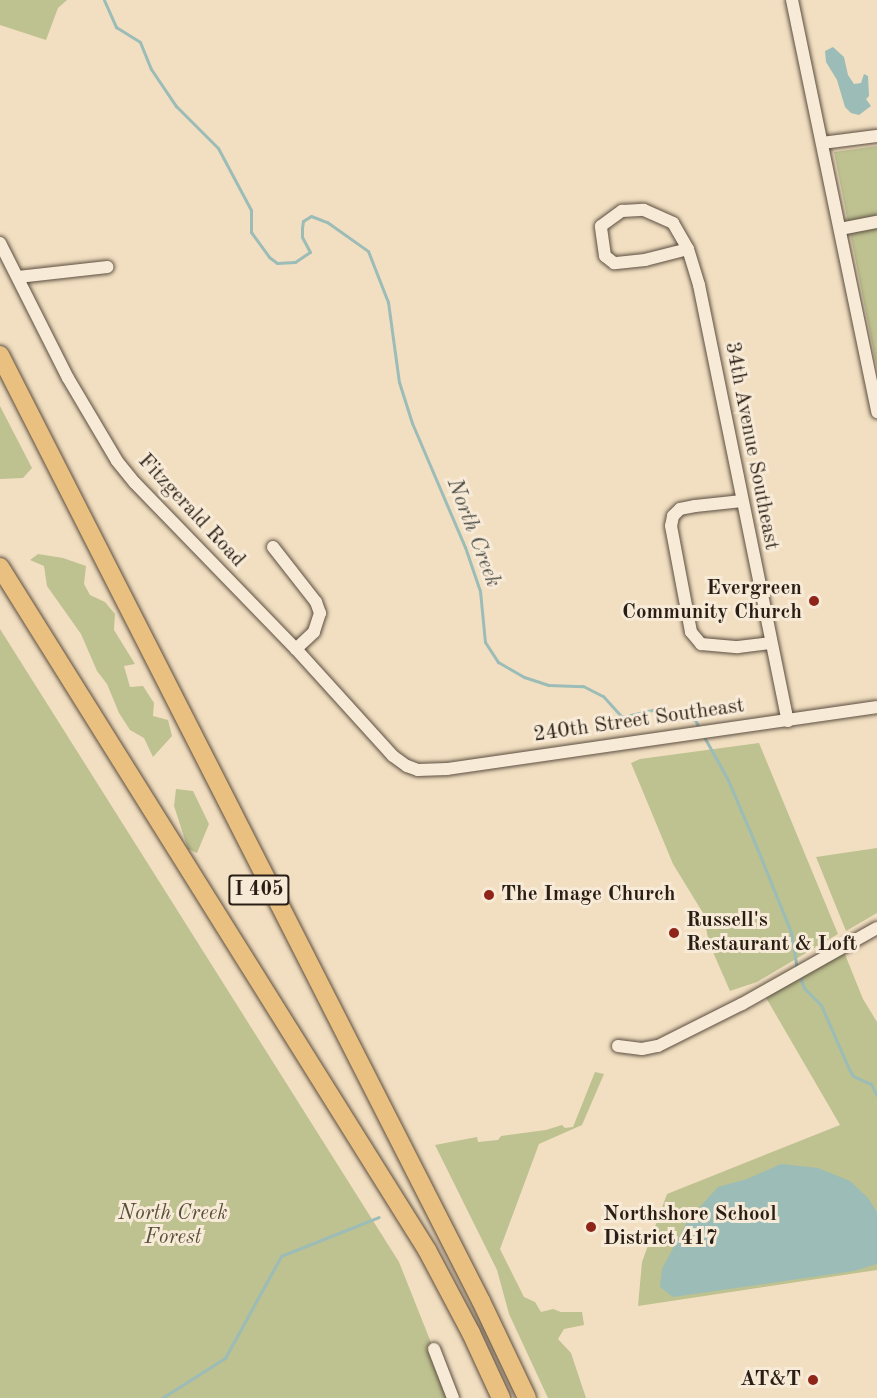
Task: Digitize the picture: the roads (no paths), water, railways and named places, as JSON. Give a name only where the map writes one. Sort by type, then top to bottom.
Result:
[{"type":"highway","name":"I 405","points":[[0,356],[330,1018],[516,1398]]},
{"type":"highway","name":"I 405","points":[[0,382],[330,1018],[476,1290],[527,1398]]},
{"type":"highway","name":"I 405","points":[[0,567],[427,1250],[471,1333],[501,1398]]},
{"type":"highway","name":"I 405","points":[[0,582],[417,1247],[452,1311],[494,1398]]},
{"type":"street","points":[[792,0],[877,412]]},
{"type":"street","points":[[822,142],[877,136]]},
{"type":"street","name":"34th Avenue Southeast","points":[[688,249],[645,260],[614,263],[605,256],[602,226],[622,211],[644,210],[673,223],[688,249],[699,285],[770,643],[788,721]]},
{"type":"street","points":[[840,229],[877,222]]},
{"type":"street","name":"Fitzgerald Road","points":[[0,243],[68,378],[117,461],[135,483],[296,649],[393,756],[407,766]]},
{"type":"street","points":[[18,277],[107,267]]},
{"type":"street","points":[[742,501],[680,509],[673,516],[671,526],[691,632],[701,644],[738,647],[770,643]]},
{"type":"street","points":[[273,547],[316,602],[320,613],[314,632],[296,649]]},
{"type":"street","name":"240th Street Southeast","points":[[407,766],[418,770],[438,770],[691,736],[722,729],[877,707]]},
{"type":"street","points":[[618,1046],[642,1049],[658,1046],[742,1004],[877,928]]},
{"type":"street","points":[[434,1349],[453,1398]]},
{"type":"water","points":[[833,47],[844,57],[848,75],[854,84],[861,83],[864,74],[868,76],[869,96],[866,99],[871,106],[859,115],[851,113],[845,107],[837,80],[826,62],[825,51]]},
{"type":"water","points":[[781,1164],[818,1168],[850,1181],[868,1198],[877,1212],[877,1264],[854,1271],[673,1297],[660,1287],[662,1269],[688,1220],[718,1187],[747,1179]]},
{"type":"waterway","name":"North Creek","points":[[104,0],[116,27],[140,42],[151,69],[176,106],[218,148],[251,210],[251,232],[269,257],[277,263],[295,262],[310,252],[302,237],[302,228],[303,221],[311,216],[327,222],[368,251],[388,302],[399,382],[412,423],[465,547],[480,591],[485,642],[498,662],[524,677],[548,685],[583,686],[603,696],[622,717],[660,708],[695,720],[700,729]]},
{"type":"waterway","name":"North Creek","points":[[703,735],[728,780],[791,932],[797,970]]},
{"type":"waterway","name":"North Creek","points":[[800,976],[804,988],[821,1005],[853,1076],[871,1084],[877,1096]]},
{"type":"waterway","points":[[162,1398],[225,1358],[281,1256],[379,1217]]},
{"type":"place","name":"Evergreen Community Church","points":[[814,601]]},
{"type":"place","name":"The Image Church","points":[[489,895]]},
{"type":"place","name":"Russell's Restaurant & Loft","points":[[674,933]]},
{"type":"place","name":"Northshore School District 417","points":[[591,1227]]},
{"type":"place","name":"AT&T","points":[[813,1380]]},
{"type":"park label","name":"North Creek Forest","points":[[173,1226]]}]
